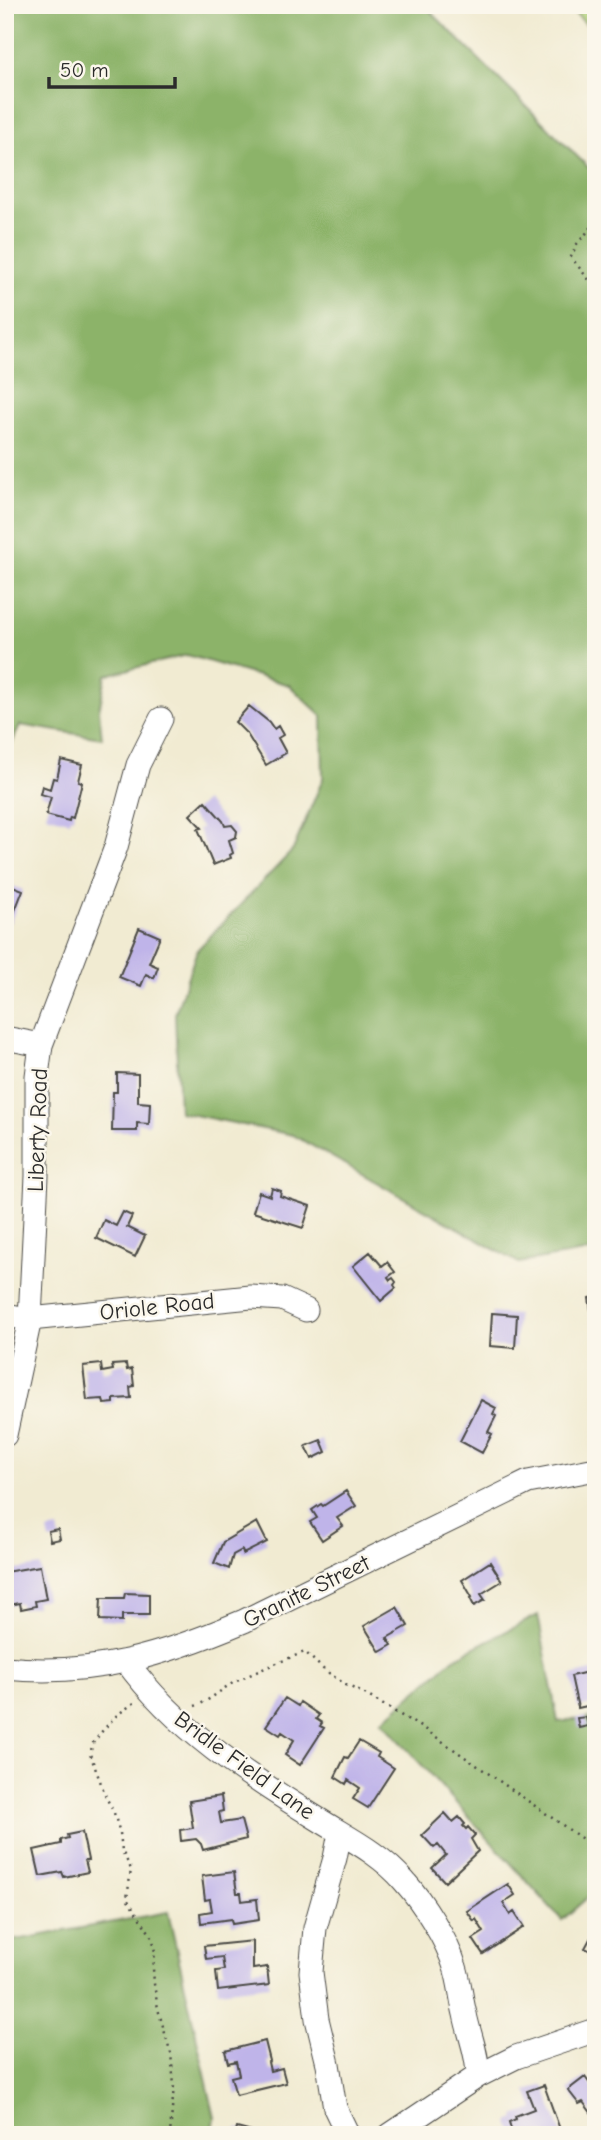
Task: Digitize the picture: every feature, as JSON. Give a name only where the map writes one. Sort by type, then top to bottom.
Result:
[{"type":"street","name":"Liberty Road","points":[[5,1435],[30,1319],[37,1176],[37,1076],[41,1045],[119,837],[138,765],[161,719]]},
{"type":"street","points":[[5,1038],[41,1045]]},
{"type":"street","name":"Oriole Road","points":[[5,1315],[30,1319],[251,1297],[282,1299],[306,1310]]},
{"type":"street","name":"Granite Street","points":[[5,1668],[33,1671],[99,1667],[150,1657],[198,1641],[528,1482],[596,1469]]},
{"type":"street","name":"Bridle Field Lane","points":[[126,1661],[150,1691],[203,1740],[256,1779],[372,1851],[403,1880],[433,1921],[455,1966],[478,2062],[478,2076]]},
{"type":"street","name":"Bridle Field Lane","points":[[340,1832],[315,1928],[311,1972],[317,2019],[335,2108],[348,2135]]},
{"type":"street","points":[[390,2135],[478,2076],[516,2057],[596,2030]]},
{"type":"path","points":[[596,222],[576,244],[571,257],[596,289]]},
{"type":"path","points":[[173,1713],[207,1702],[230,1685],[305,1652],[346,1685],[429,1732],[596,1850]]},
{"type":"path","points":[[150,1691],[117,1715],[93,1743],[90,1754],[114,1813],[122,1851],[131,1869],[127,1899],[153,1938],[153,1984],[171,2054],[173,2074],[170,2135]]},
{"type":"green space","points":[[5,5],[424,5],[596,175],[596,1250],[519,1263],[293,1135],[179,1112],[175,1014],[197,950],[293,850],[323,779],[322,716],[289,685],[187,655],[106,675],[99,710],[102,738],[20,725],[5,759]]},
{"type":"green space","points":[[566,5],[596,5],[596,33]]},
{"type":"green space","points":[[538,1615],[558,1722],[596,1717],[596,1890],[562,1920],[382,1721],[454,1658]]},
{"type":"green space","points":[[168,1912],[215,2118],[212,2135],[5,2135],[5,1942]]},
{"type":"building","points":[[249,706],[274,729],[278,726],[283,735],[278,738],[286,753],[266,765],[247,734],[235,722]]},
{"type":"building","points":[[61,760],[82,765],[78,781],[82,782],[73,818],[70,817],[69,821],[46,815],[51,797],[40,794],[42,786],[50,789],[53,778],[57,779]]},
{"type":"building","points":[[205,801],[225,826],[232,825],[237,831],[236,837],[229,840],[233,853],[231,858],[213,865],[198,829],[202,828],[190,815]]},
{"type":"building","points":[[5,883],[23,890],[10,923],[8,922],[5,928]]},
{"type":"building","points":[[139,928],[160,937],[149,963],[158,967],[154,978],[146,974],[141,986],[119,977]]},
{"type":"building","points":[[117,1073],[138,1074],[138,1102],[150,1103],[149,1124],[137,1123],[137,1131],[112,1131],[113,1092],[117,1092]]},
{"type":"building","points":[[272,1188],[281,1191],[280,1196],[310,1206],[303,1228],[253,1212],[259,1192],[270,1196]]},
{"type":"building","points":[[123,1212],[132,1216],[127,1227],[145,1236],[135,1257],[96,1238],[104,1220],[116,1226]]},
{"type":"building","points":[[370,1252],[382,1266],[387,1262],[395,1272],[388,1277],[396,1282],[396,1288],[381,1301],[353,1266]]},
{"type":"building","points":[[596,1297],[596,1323],[593,1324],[589,1298]]},
{"type":"building","points":[[492,1313],[517,1315],[515,1348],[490,1346]]},
{"type":"building","points":[[101,1364],[102,1372],[113,1370],[112,1365],[126,1364],[127,1370],[132,1369],[134,1386],[130,1387],[131,1398],[114,1399],[114,1403],[104,1404],[103,1399],[87,1400],[83,1366]]},
{"type":"building","points":[[481,1400],[496,1408],[493,1414],[496,1416],[488,1432],[492,1434],[482,1453],[460,1441]]},
{"type":"building","points":[[321,1440],[326,1452],[312,1459],[306,1446]]},
{"type":"building","points":[[346,1491],[356,1506],[337,1518],[343,1526],[322,1540],[310,1522],[317,1518],[312,1510]]},
{"type":"building","points":[[257,1522],[267,1542],[243,1554],[242,1550],[233,1555],[229,1569],[214,1563],[223,1542]]},
{"type":"building","points":[[58,1529],[60,1539],[50,1541],[48,1531]]},
{"type":"building","points":[[490,1562],[502,1581],[481,1594],[485,1600],[474,1606],[462,1580]]},
{"type":"building","points":[[40,1566],[46,1599],[35,1601],[36,1606],[21,1609],[20,1603],[10,1605],[5,1572]]},
{"type":"building","points":[[125,1593],[149,1594],[149,1615],[122,1615],[122,1621],[100,1620],[101,1598],[124,1598]]},
{"type":"building","points":[[397,1607],[408,1626],[387,1638],[392,1645],[380,1652],[364,1626]]},
{"type":"building","points":[[596,1670],[596,1704],[578,1708],[571,1676]]},
{"type":"building","points":[[285,1698],[298,1706],[300,1702],[319,1715],[316,1719],[324,1728],[300,1765],[285,1755],[294,1740],[266,1726]]},
{"type":"building","points":[[586,1717],[588,1726],[579,1728],[577,1718]]},
{"type":"building","points":[[359,1741],[379,1753],[377,1757],[394,1768],[368,1808],[353,1799],[360,1788],[348,1780],[346,1784],[335,1777],[345,1757],[348,1758]]},
{"type":"building","points":[[221,1796],[221,1823],[241,1820],[246,1839],[203,1850],[196,1839],[181,1841],[180,1830],[193,1828],[189,1801]]},
{"type":"building","points":[[445,1813],[453,1822],[459,1817],[465,1824],[463,1826],[466,1829],[468,1827],[475,1835],[471,1839],[478,1851],[445,1882],[432,1868],[446,1855],[438,1845],[434,1848],[422,1835]]},
{"type":"building","points":[[82,1832],[88,1872],[64,1877],[62,1872],[40,1876],[34,1850],[61,1844],[61,1840],[68,1838],[67,1835]]},
{"type":"building","points":[[234,1872],[237,1893],[241,1893],[242,1901],[257,1899],[259,1920],[232,1924],[231,1919],[201,1923],[200,1913],[212,1911],[210,1899],[205,1900],[202,1876]]},
{"type":"building","points":[[508,1884],[515,1895],[503,1903],[510,1915],[514,1912],[524,1927],[483,1954],[473,1939],[484,1932],[467,1911]]},
{"type":"building","points":[[596,1928],[596,1954],[585,1948]]},
{"type":"building","points":[[253,1941],[253,1969],[267,1967],[269,1985],[218,1991],[216,1971],[224,1970],[222,1957],[206,1959],[204,1946]]},
{"type":"building","points":[[265,2041],[270,2071],[282,2068],[286,2083],[236,2095],[231,2077],[239,2075],[236,2061],[228,2063],[225,2051]]},
{"type":"building","points":[[585,2077],[596,2092],[596,2119],[583,2102],[579,2104],[568,2090]]},
{"type":"building","points":[[544,2085],[562,2135],[513,2135],[509,2122],[516,2119],[515,2116],[534,2109],[527,2091]]},
{"type":"building","points":[[237,2128],[259,2134],[259,2135],[235,2135]]}]
